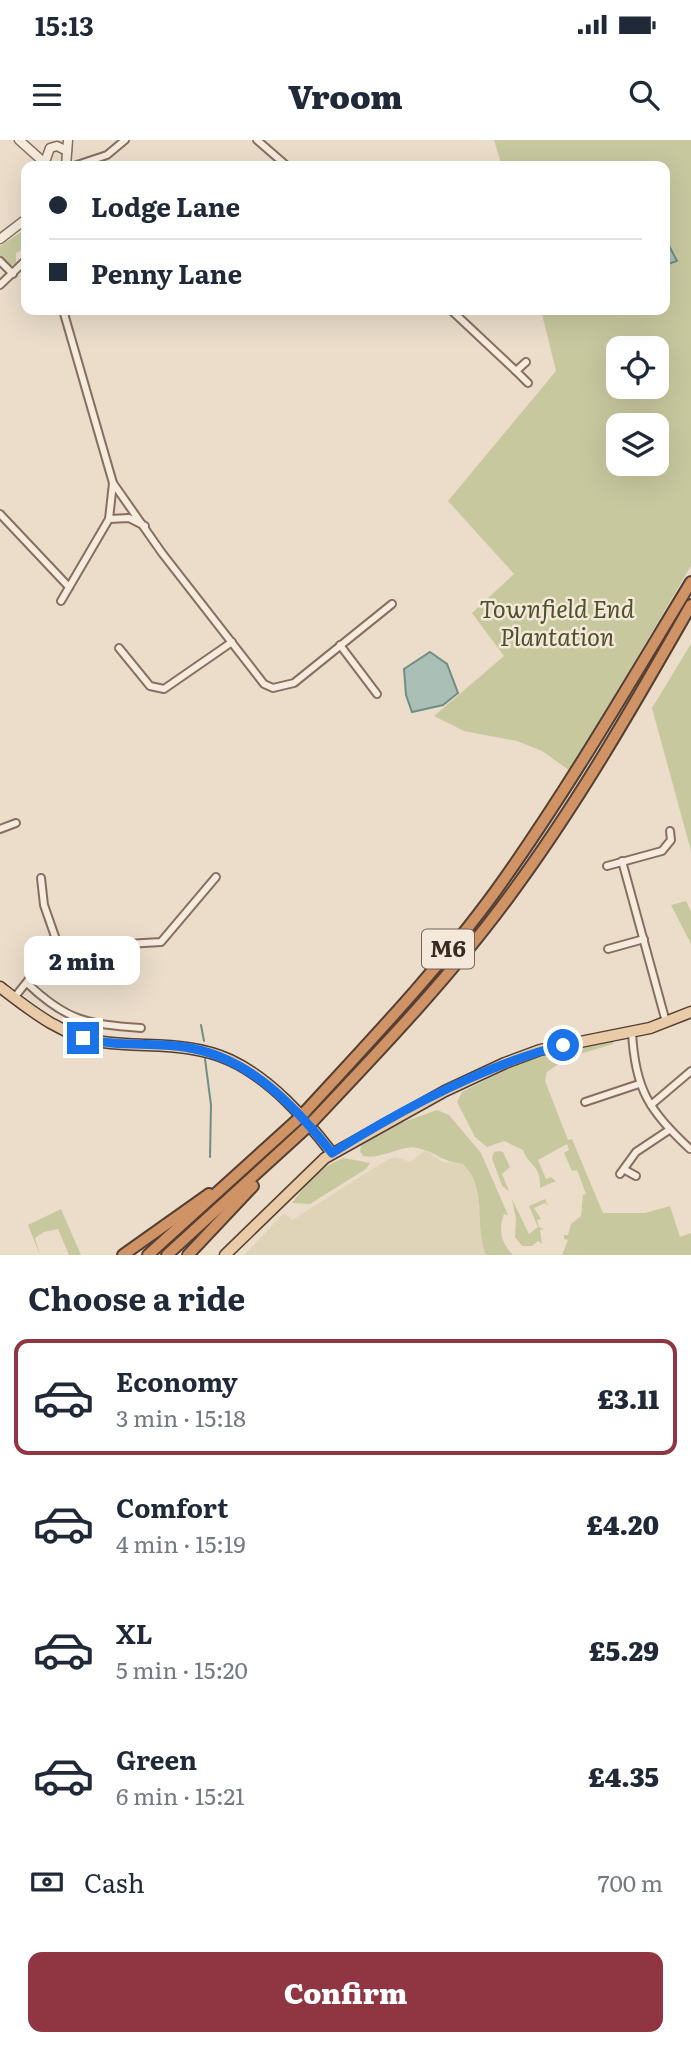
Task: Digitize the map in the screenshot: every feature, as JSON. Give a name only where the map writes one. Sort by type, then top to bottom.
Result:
[{"type":"highway","name":"M6","points":[[148,1255],[300,1117],[402,1006],[486,903],[576,772],[691,582]]},
{"type":"highway","name":"M6","points":[[167,1255],[286,1148],[414,1015],[508,898],[586,785],[691,605]]},
{"type":"highway","points":[[188,1255],[286,1148]]},
{"type":"highway","points":[[122,1255],[237,1175]]},
{"type":"main road","points":[[0,987],[54,1025],[93,1041],[183,1047],[229,1060],[267,1085],[316,1133],[332,1153]]},
{"type":"main road","points":[[225,1255],[315,1166],[351,1142],[505,1063],[563,1045],[632,1032],[691,1012]]},
{"type":"main road","points":[[316,1133],[330,1141],[351,1142]]},
{"type":"main road","points":[[315,1166],[320,1146],[316,1133]]},
{"type":"street","points":[[19,140],[43,161]]},
{"type":"street","points":[[66,161],[68,140]]},
{"type":"street","points":[[92,161],[107,155],[125,140]]},
{"type":"street","points":[[257,140],[281,161]]},
{"type":"street","points":[[29,146],[55,145],[77,160],[84,161]]},
{"type":"street","points":[[0,239],[21,223]]},
{"type":"street","points":[[0,261],[13,274]]},
{"type":"street","points":[[0,285],[21,262]]},
{"type":"street","points":[[64,315],[113,483],[147,527],[162,553],[264,684],[273,688],[294,682],[392,604]]},
{"type":"street","points":[[456,315],[528,383]]},
{"type":"street","points":[[516,371],[526,362]]},
{"type":"street","points":[[61,601],[109,519],[113,483]]},
{"type":"street","points":[[0,514],[69,587]]},
{"type":"street","points":[[109,519],[129,518],[147,527]]},
{"type":"street","points":[[119,648],[150,686],[164,689],[232,642]]},
{"type":"street","points":[[340,645],[377,694]]},
{"type":"street","points":[[0,829],[16,823]]},
{"type":"street","points":[[607,866],[665,849],[671,840],[670,831]]},
{"type":"street","points":[[622,861],[666,1022]]},
{"type":"street","points":[[14,998],[49,954],[59,948],[161,942],[216,877]]},
{"type":"street","points":[[41,878],[44,905],[59,948]]},
{"type":"street","points":[[608,949],[644,939]]},
{"type":"street","points":[[27,983],[52,1007],[77,1020],[136,1030]]},
{"type":"street","points":[[632,1032],[639,1084],[668,1130],[690,1149]]},
{"type":"street","points":[[651,1105],[691,1071]]},
{"type":"street","points":[[585,1102],[639,1084]]},
{"type":"street","points":[[636,1176],[622,1172],[636,1152],[668,1130]]},
{"type":"shaded area","points":[[670,248],[677,261],[670,263]]},
{"type":"shaded area","points":[[430,652],[447,664],[458,693],[443,705],[412,712],[406,695],[404,669]]},
{"type":"shaded area","points":[[425,1150],[443,1162],[463,1164],[468,1168],[478,1190],[486,1255],[244,1255],[284,1213],[292,1220],[387,1160],[395,1157],[411,1162]]},
{"type":"green space","name":"Townfield End Plantation","points":[[494,140],[691,140],[691,566],[570,771],[542,751],[517,741],[464,731],[434,716],[504,656],[472,613],[514,574],[448,501],[556,371],[542,315],[670,315],[670,161],[500,161]]},
{"type":"green space","points":[[21,232],[21,250],[16,253],[16,263],[10,266],[0,256],[0,246]]},
{"type":"green space","points":[[691,644],[691,851],[652,708]]},
{"type":"green space","points":[[686,901],[691,912],[691,944],[671,905]]},
{"type":"green space","points":[[601,1039],[613,1044],[567,1058],[547,1072],[545,1081],[568,1140],[572,1139],[603,1213],[645,1213],[670,1206],[680,1237],[691,1233],[691,1255],[562,1255],[568,1240],[564,1239],[564,1235],[568,1235],[571,1224],[581,1216],[583,1195],[586,1194],[577,1170],[572,1171],[564,1153],[569,1150],[567,1144],[538,1160],[546,1179],[551,1177],[556,1181],[540,1188],[539,1174],[523,1150],[504,1141],[487,1147],[475,1137],[457,1102],[462,1092],[530,1057]]},
{"type":"green space","points":[[437,1110],[449,1115],[481,1153],[508,1215],[504,1214],[501,1231],[503,1241],[513,1255],[486,1255],[475,1184],[463,1164],[411,1147],[371,1157],[363,1156],[360,1151],[362,1142],[398,1124]]},
{"type":"green space","points":[[494,1152],[503,1152],[510,1167],[502,1174],[509,1191],[502,1186],[492,1158]]},
{"type":"green space","points":[[344,1158],[370,1163],[366,1169],[310,1204],[292,1203],[322,1170]]},
{"type":"green space","points":[[512,1199],[529,1234],[538,1227],[529,1206],[545,1199],[548,1206],[545,1203],[534,1208],[541,1219],[537,1220],[539,1227],[544,1229],[540,1230],[542,1244],[538,1241],[532,1246],[522,1246],[515,1237],[516,1219]]},
{"type":"green space","points":[[61,1209],[81,1255],[69,1255],[58,1229],[44,1232],[35,1238],[40,1255],[28,1225]]},
{"type":"waterway","points":[[201,1025],[204,1041]]},
{"type":"waterway","points":[[205,1059],[211,1105],[210,1157]]},
{"type":"route","points":[[83,1038],[103,1042],[183,1047],[229,1060],[267,1085],[316,1133],[332,1153],[445,1091],[505,1063],[563,1045]]}]
